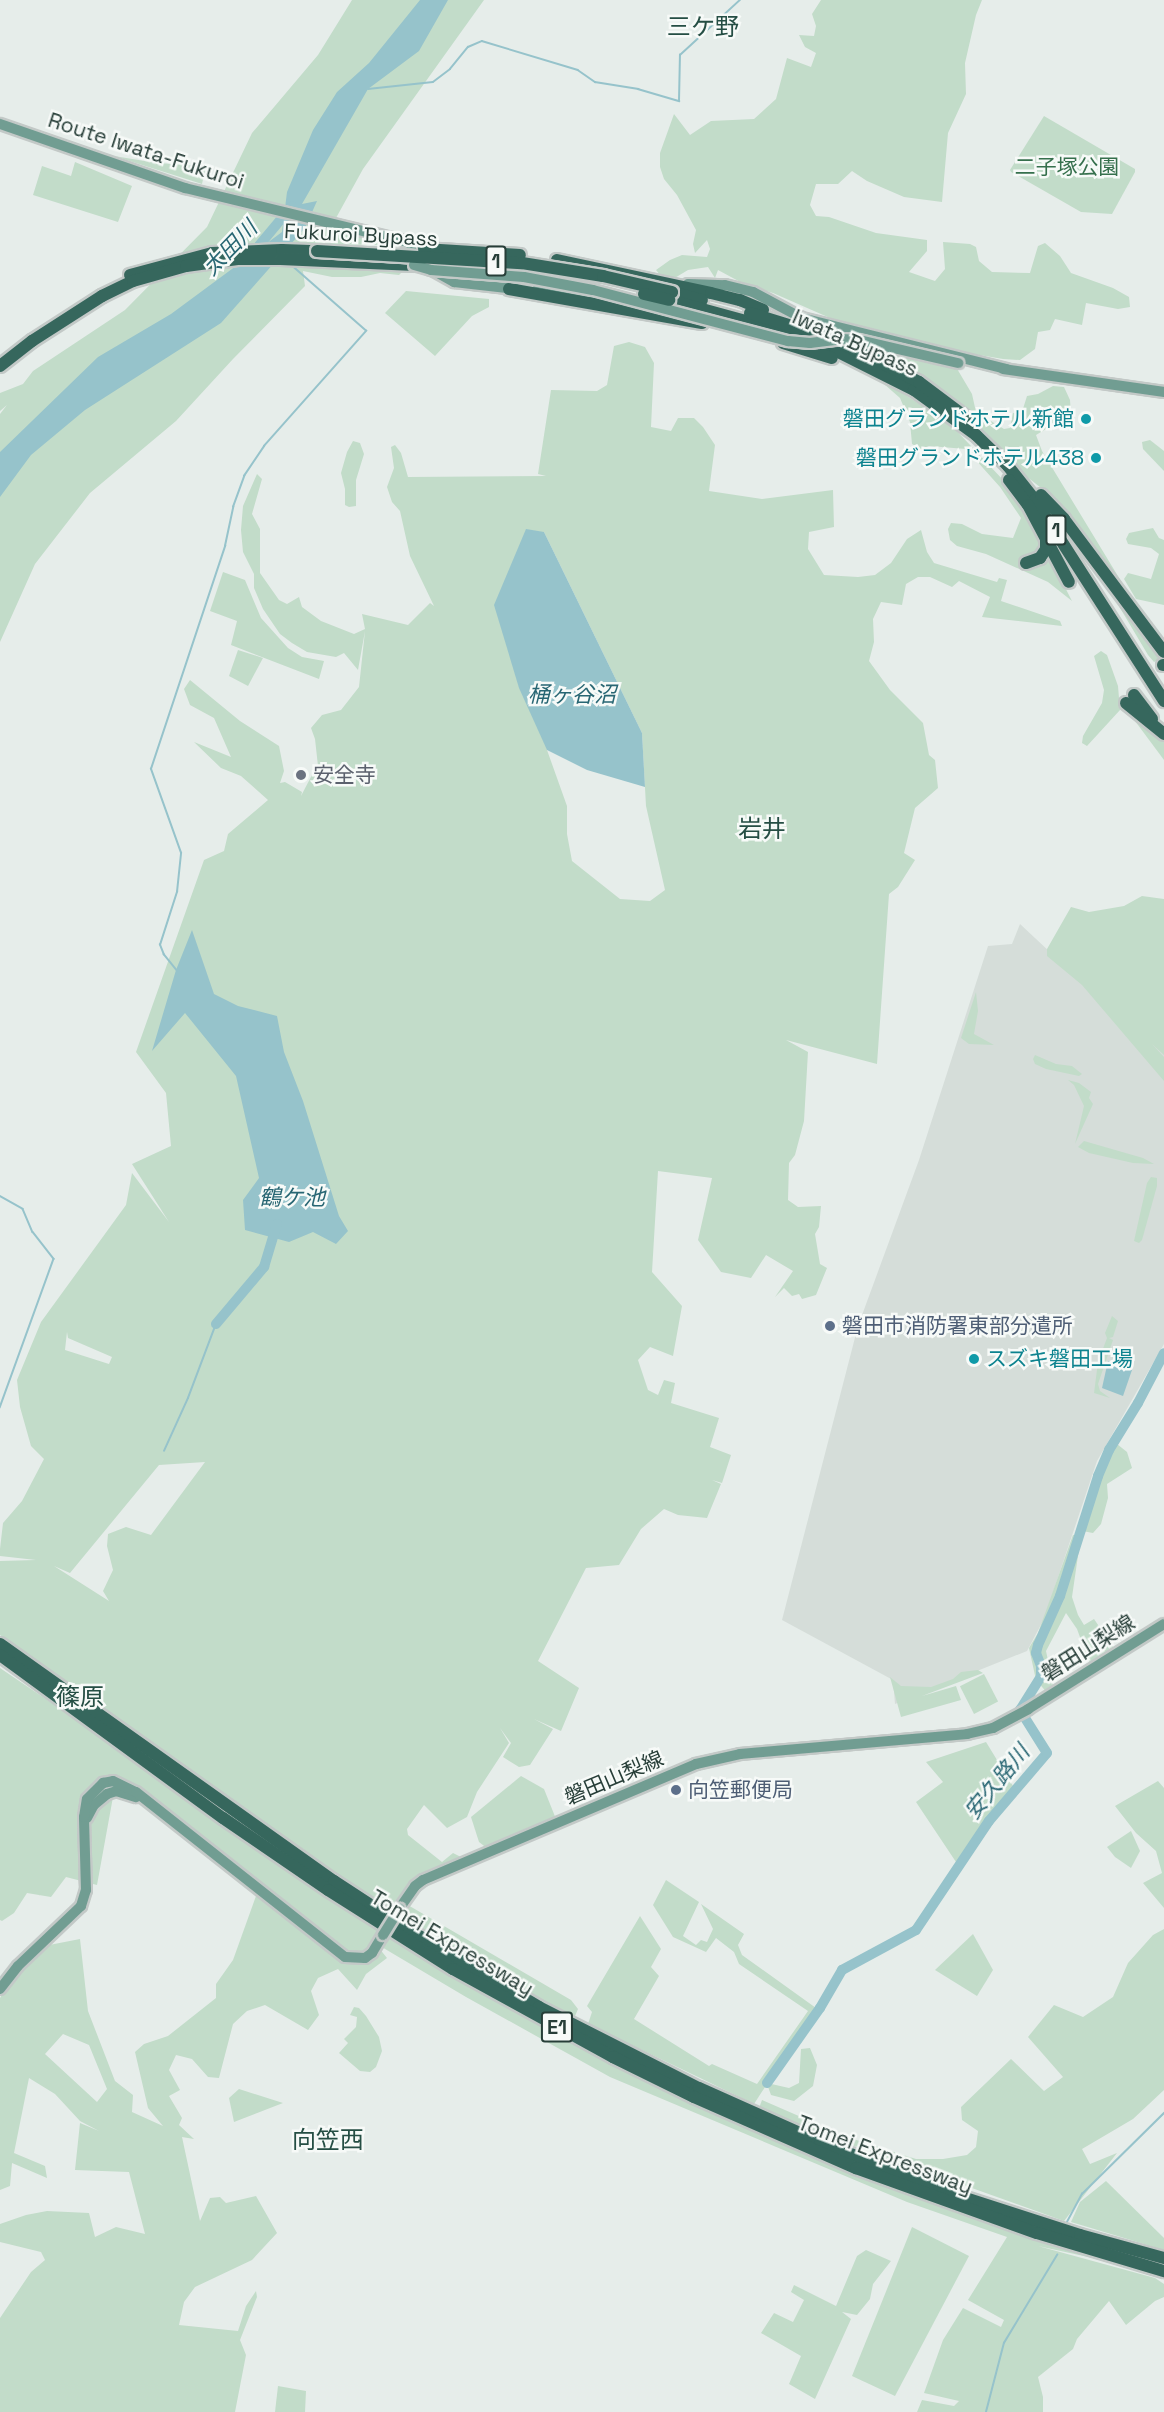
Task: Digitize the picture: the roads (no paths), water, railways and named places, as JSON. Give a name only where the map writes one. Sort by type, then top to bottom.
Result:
[{"type":"highway","name":"1","points":[[317,251],[467,250],[557,260],[740,300],[818,334]]},
{"type":"highway","name":"Fukuroi Bypass","points":[[0,356],[98,290],[156,270],[221,252],[317,251],[522,263],[603,276],[670,296]]},
{"type":"highway","name":"Fukuroi Bypass","points":[[0,366],[41,335],[102,296],[156,270],[238,259],[414,265],[555,276],[670,296]]},
{"type":"highway","name":"1","points":[[509,289],[591,302],[776,341],[819,353],[914,390]]},
{"type":"highway","name":"Iwata Bypass","points":[[670,296],[818,334],[919,382],[980,428],[1041,495],[1164,687]]},
{"type":"highway","name":"Iwata Bypass","points":[[670,296],[810,341],[914,390],[953,417],[1008,466],[1035,500],[1164,701]]},
{"type":"highway","points":[[953,417],[1022,497],[1069,582]]},
{"type":"highway","points":[[1041,495],[1064,519],[1164,652]]},
{"type":"highway","points":[[1026,563],[1040,558],[1046,549],[1046,537]]},
{"type":"highway","points":[[1130,699],[1164,734]]},
{"type":"highway","name":"Tomei Expressway","points":[[0,1644],[15,1660],[223,1818],[328,1890],[453,1969],[613,2057],[694,2097],[856,2168],[1037,2233],[1164,2271]]},
{"type":"highway","name":"Tomei Expressway","points":[[0,1656],[15,1660],[334,1881],[459,1960],[588,2033],[699,2088],[859,2157],[1030,2220],[1164,2258]]},
{"type":"main road","name":"Route Iwata-Fukuroi","points":[[0,124],[185,188],[408,242],[425,256],[434,271],[453,282],[509,289],[553,290],[679,311],[788,341],[810,343],[843,339],[859,340],[958,363],[1164,392]]},
{"type":"main road","points":[[414,265],[431,270],[524,277],[622,296],[679,311]]},
{"type":"main road","name":"Route Iwata-Fukuroi","points":[[662,283],[725,285],[753,292],[802,318],[1007,369]]},
{"type":"main road","name":"磐田山梨線","points":[[0,1989],[18,1966],[81,1906],[86,1890],[87,1799],[103,1783],[113,1780],[123,1784],[345,1957],[365,1958],[372,1953],[415,1886],[423,1880],[696,1764],[740,1754],[967,1734],[993,1728],[1092,1670],[1164,1624]]},
{"type":"water","points":[[420,0],[448,0],[419,51],[368,89],[302,204],[317,201],[305,228],[221,323],[85,410],[31,455],[0,497],[0,452],[98,357],[171,314],[282,232],[287,192],[313,130],[337,92],[369,63]]},
{"type":"water","name":"桶ヶ谷沼","points":[[526,529],[544,532],[642,733],[645,787],[587,770],[547,750],[519,688],[494,605]]},
{"type":"water","name":"鶴ケ池","points":[[192,930],[214,994],[238,1006],[277,1016],[284,1052],[303,1101],[339,1216],[348,1231],[336,1244],[313,1232],[289,1242],[245,1230],[243,1200],[259,1178],[236,1076],[185,1013],[152,1051],[176,970]]},
{"type":"water","points":[[1108,1361],[1132,1370],[1123,1396],[1102,1388]]},
{"type":"waterway","points":[[368,89],[433,82],[450,69],[468,47],[482,41],[578,70],[595,82],[638,89],[679,101],[680,55],[740,0]]},
{"type":"waterway","name":"太田川","points":[[252,254],[292,206]]},
{"type":"waterway","points":[[177,971],[164,955],[160,945],[177,892],[181,853],[151,769],[225,546],[233,507],[244,476],[264,446],[366,331],[291,265]]},
{"type":"waterway","points":[[0,1196],[23,1209],[33,1232],[54,1259],[0,1408]]},
{"type":"waterway","points":[[216,1324],[264,1267],[277,1224]]},
{"type":"waterway","points":[[164,1451],[188,1398],[216,1324]]},
{"type":"waterway","name":"安久路川","points":[[767,2083],[820,2008],[842,1970],[916,1930],[989,1821],[1047,1753],[1020,1710],[1041,1676],[1041,1666],[1036,1653],[1038,1645],[1060,1596],[1098,1476],[1109,1450],[1138,1403],[1164,1353]]},
{"type":"waterway","points":[[1067,2222],[1082,2194],[1164,2113]]},
{"type":"waterway","points":[[986,2412],[1004,2343],[1057,2255]]},
{"type":"place","name":"磐田グランドホテル新館","points":[[1086,419]]},
{"type":"place","name":"磐田グランドホテル438","points":[[1096,458]]},
{"type":"place","name":"安全寺","points":[[301,775]]},
{"type":"place","name":"磐田市消防署東部分遣所","points":[[830,1326]]},
{"type":"place","name":"スズキ磐田工場","points":[[974,1359]]},
{"type":"place","name":"向笠郵便局","points":[[676,1790]]},
{"type":"district","name":"三ケ野","points":[[703,27]]},
{"type":"district","name":"岩井","points":[[762,829]]},
{"type":"district","name":"篠原","points":[[80,1697]]},
{"type":"district","name":"向笠西","points":[[328,2140]]},
{"type":"park label","name":"二子塚公園","points":[[1067,167]]}]
